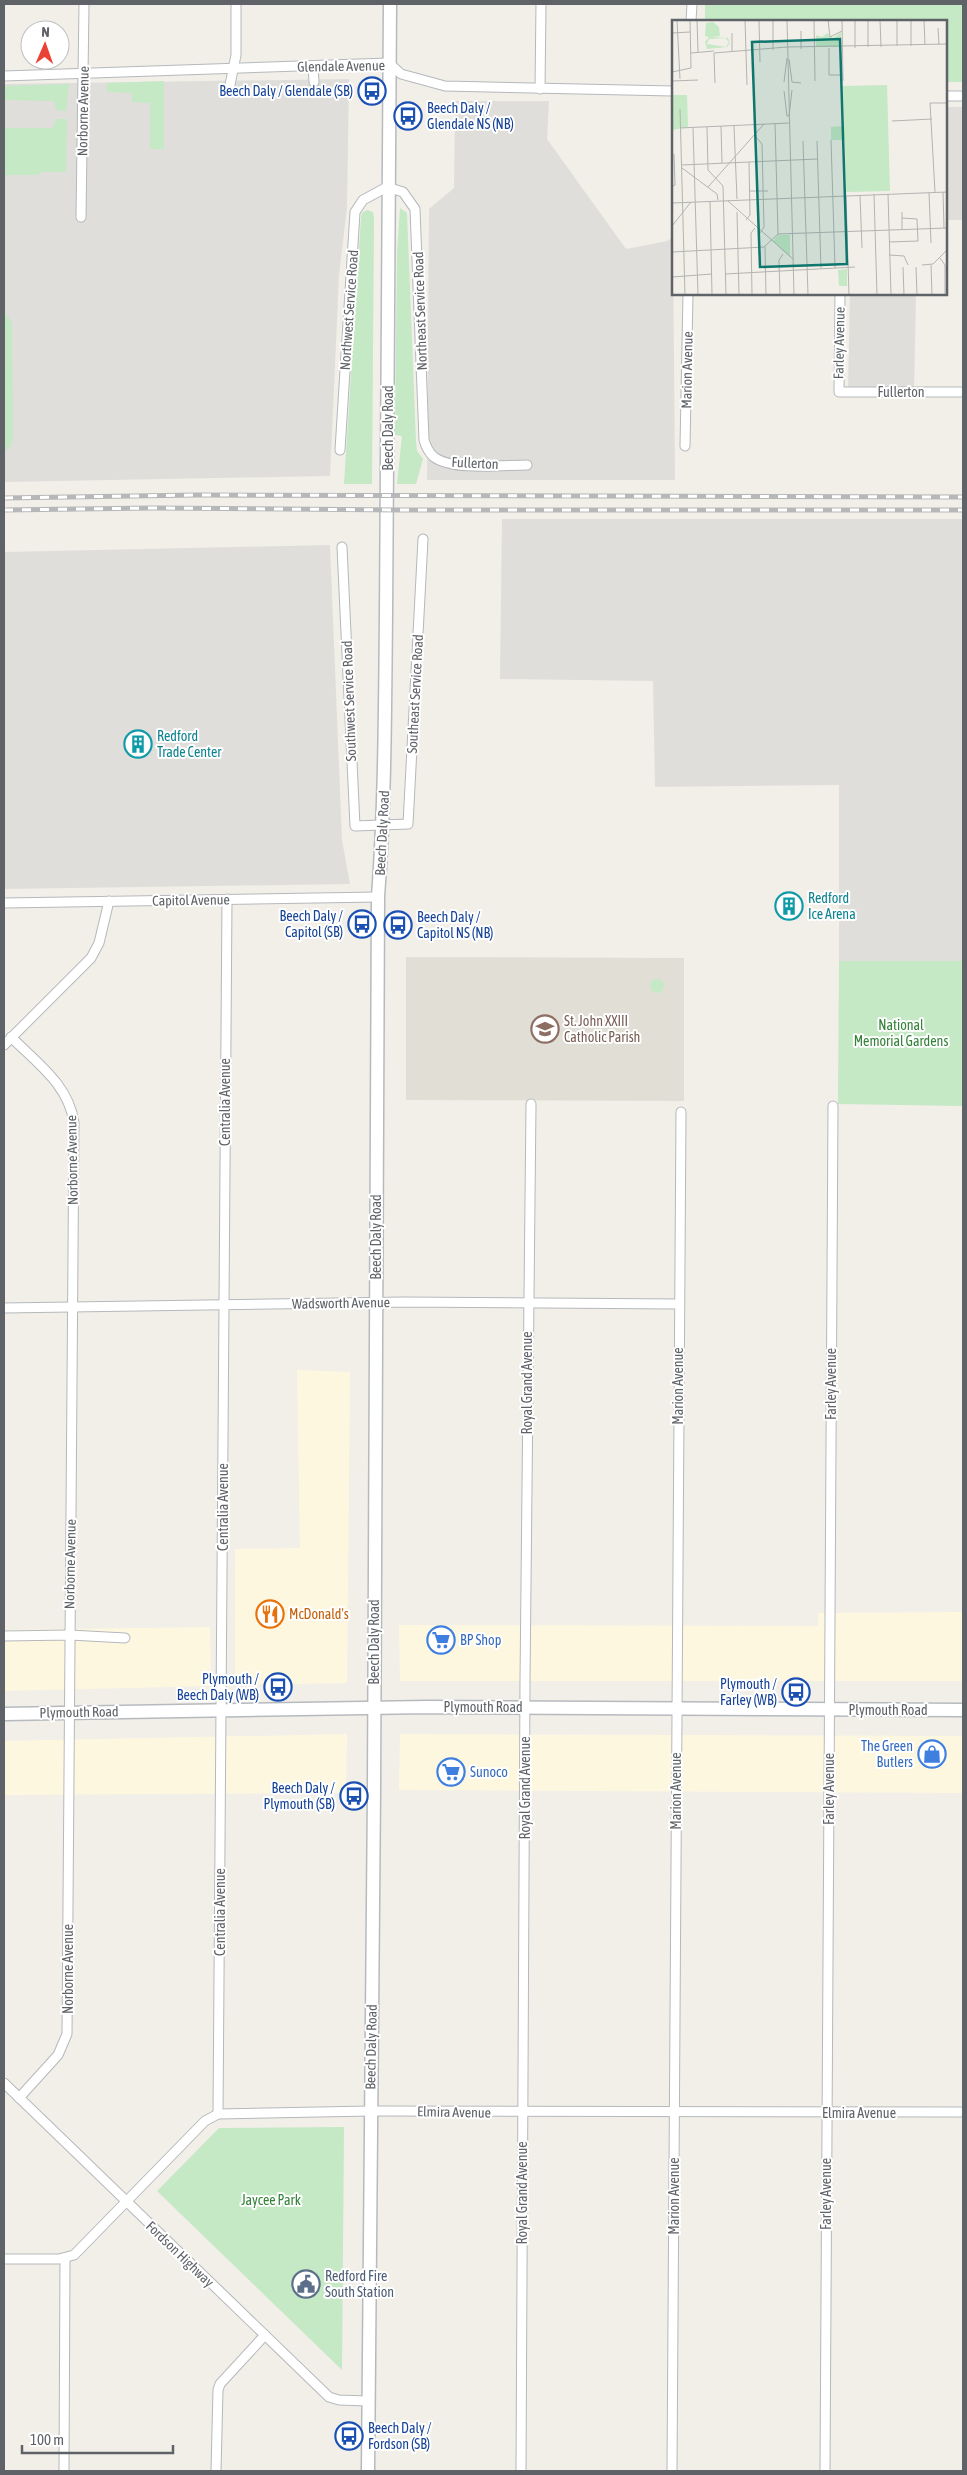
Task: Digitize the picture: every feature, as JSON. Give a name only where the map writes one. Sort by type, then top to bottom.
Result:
[{"type":"main road","name":"Beech Daly Road","points":[[368,2471],[378,897],[383,826],[388,503],[387,186],[390,4]]},
{"type":"main road","name":"Plymouth Road","points":[[4,1714],[374,1708],[963,1710]]},
{"type":"street","name":"Norborne Avenue","points":[[81,217],[84,4]]},
{"type":"street","points":[[229,90],[236,55],[236,4]]},
{"type":"street","points":[[540,89],[541,4]]},
{"type":"street","points":[[692,4],[692,20]]},
{"type":"street","name":"Glendale Avenue","points":[[4,76],[390,63],[401,74],[445,86],[672,91]]},
{"type":"street","points":[[314,66],[314,82]]},
{"type":"street","points":[[947,96],[963,96]]},
{"type":"street","name":"Northwest Service Road","points":[[340,450],[355,212],[363,200],[387,186]]},
{"type":"street","name":"Northeast Service Road","points":[[387,186],[403,192],[415,209],[424,440],[428,450]]},
{"type":"street","name":"Marion Avenue","points":[[685,446],[688,295]]},
{"type":"street","name":"Farley Avenue","points":[[839,392],[840,295]]},
{"type":"street","name":"Fullerton","points":[[839,392],[963,392]]},
{"type":"street","name":"Fullerton","points":[[428,450],[442,461],[458,464],[526,465]]},
{"type":"street","name":"Southeast Service Road","points":[[383,826],[408,824],[423,539]]},
{"type":"street","name":"Southwest Service Road","points":[[342,548],[355,826],[383,826]]},
{"type":"street","name":"Capitol Avenue","points":[[4,903],[378,897]]},
{"type":"street","name":"Centralia Avenue","points":[[218,2114],[226,899]]},
{"type":"street","points":[[4,1045],[91,958],[99,942],[109,901]]},
{"type":"street","name":"Norborne Avenue","points":[[11,1037],[60,1086],[72,1110],[73,1307],[67,2034],[58,2055],[19,2098]]},
{"type":"street","name":"Royal Grand Avenue","points":[[521,2471],[525,1708],[531,1104]]},
{"type":"street","name":"Farley Avenue","points":[[824,2471],[833,1106]]},
{"type":"street","name":"Marion Avenue","points":[[672,2471],[681,1112]]},
{"type":"street","name":"Wadsworth Avenue","points":[[4,1308],[528,1302],[679,1304]]},
{"type":"street","points":[[4,1636],[70,1635],[125,1638]]},
{"type":"street","name":"Fordson Highway","points":[[4,2083],[329,2396],[339,2400],[368,2401]]},
{"type":"street","name":"Elmira Avenue","points":[[218,2114],[370,2111],[963,2112]]},
{"type":"street","points":[[4,2259],[65,2258],[81,2251],[205,2121],[218,2114]]},
{"type":"street","points":[[64,2471],[65,2258]]},
{"type":"street","points":[[216,2471],[218,2390],[220,2384],[265,2335]]},
{"type":"shaded area","points":[[349,79],[347,207],[339,275],[330,476],[4,482],[4,84]]},
{"type":"shaded area","points":[[455,101],[549,101],[547,139],[626,249],[667,241],[672,238],[675,480],[427,480],[429,209],[454,188]]},
{"type":"shaded area","points":[[947,107],[963,107],[963,220],[947,220]]},
{"type":"shaded area","points":[[850,295],[916,295],[914,389],[848,388]]},
{"type":"shaded area","points":[[502,519],[963,519],[963,961],[839,961],[839,785],[655,787],[653,681],[500,679]]},
{"type":"shaded area","points":[[330,545],[342,840],[350,884],[4,889],[4,552]]},
{"type":"shaded area","name":"St. John XXIII Catholic Parish","points":[[406,957],[684,958],[684,1101],[406,1100]]},
{"type":"shaded area","points":[[297,1370],[350,1372],[347,1683],[235,1685],[235,1549],[300,1548]]},
{"type":"shaded area","points":[[963,1612],[963,1681],[400,1681],[399,1625],[818,1626],[818,1613]]},
{"type":"shaded area","points":[[210,1627],[211,1686],[4,1691],[4,1630]]},
{"type":"shaded area","points":[[347,1734],[346,1793],[4,1795],[4,1741]]},
{"type":"shaded area","points":[[400,1734],[963,1736],[963,1793],[399,1790]]},
{"type":"green space","points":[[705,4],[963,4],[963,82],[947,82],[947,20],[705,20]]},
{"type":"green space","points":[[164,81],[164,149],[150,149],[150,103],[132,102],[132,93],[107,92],[107,83]]},
{"type":"green space","points":[[69,84],[66,111],[56,110],[54,101],[4,100],[5,86]]},
{"type":"green space","points":[[56,119],[67,119],[66,172],[40,172],[39,175],[4,175],[4,128],[53,128]]},
{"type":"green space","points":[[400,208],[407,213],[416,442],[417,451],[423,459],[416,484],[397,484],[402,436],[395,435],[397,252]]},
{"type":"green space","points":[[367,210],[373,212],[374,217],[372,484],[344,484],[361,218],[362,213]]},
{"type":"green space","points":[[4,311],[12,323],[13,436],[11,445],[4,453]]},
{"type":"green space","name":"National Memorial Gardens","points":[[839,961],[963,961],[963,1106],[838,1104]]},
{"type":"green space","points":[[657,979],[662,981],[664,986],[662,991],[657,993],[652,991],[650,986],[652,981]]},
{"type":"green space","name":"Jaycee Park","points":[[344,2127],[342,2370],[157,2191],[219,2128]]},
{"type":"railway","points":[[4,498],[197,495],[963,497]]},
{"type":"railway","points":[[4,510],[153,508],[963,510]]},
{"type":"place","name":"Beech Daly / Glendale (SB)","points":[[372,91]]},
{"type":"place","name":"Beech Daly / Glendale NS (NB)","points":[[408,116]]},
{"type":"place","name":"Redford Trade Center","points":[[138,744]]},
{"type":"place","name":"Redford Ice Arena","points":[[789,906]]},
{"type":"place","name":"Beech Daly / Capitol (SB)","points":[[362,924]]},
{"type":"place","name":"Beech Daly / Capitol NS (NB)","points":[[398,925]]},
{"type":"place","name":"St. John XXIII Catholic Parish","points":[[545,1029]]},
{"type":"place","name":"McDonald's","points":[[270,1614]]},
{"type":"place","name":"BP Shop","points":[[441,1640]]},
{"type":"place","name":"Plymouth / Beech Daly (WB)","points":[[278,1687]]},
{"type":"place","name":"Plymouth / Farley (WB)","points":[[796,1692]]},
{"type":"place","name":"The Green Butlers","points":[[932,1754]]},
{"type":"place","name":"Sunoco","points":[[451,1772]]},
{"type":"place","name":"Beech Daly / Plymouth (SB)","points":[[354,1796]]},
{"type":"place","name":"Redford Fire South Station","points":[[306,2284]]},
{"type":"place","name":"Beech Daly / Fordson (SB)","points":[[349,2436]]}]
